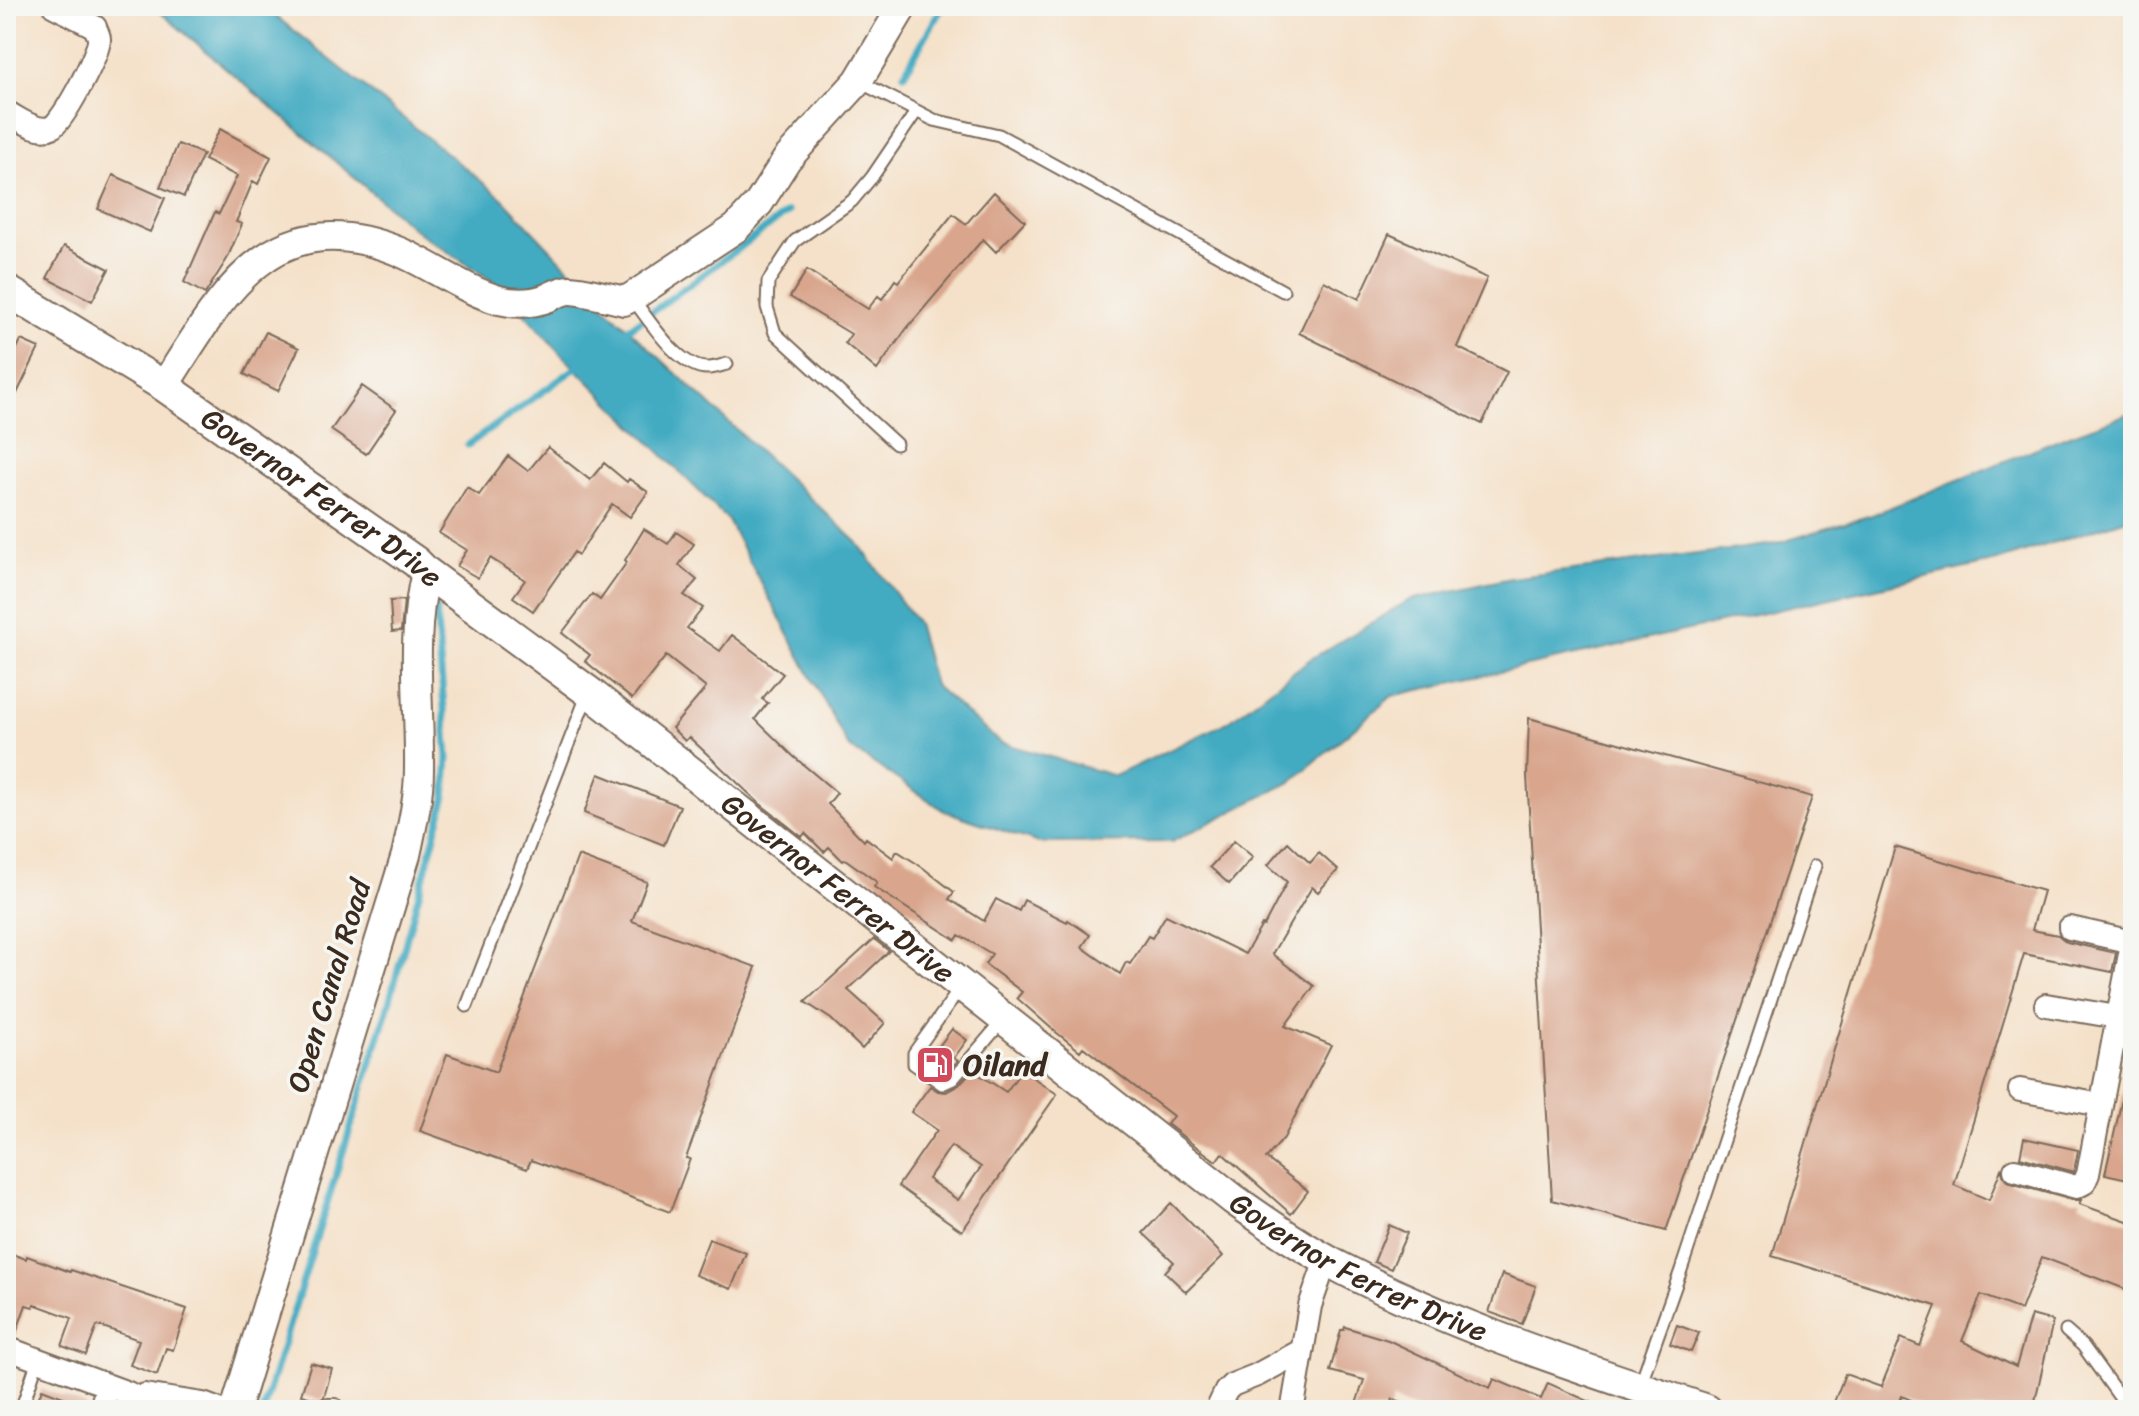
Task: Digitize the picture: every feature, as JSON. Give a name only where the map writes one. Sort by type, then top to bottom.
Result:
[{"type":"main road","name":"Governor Ferrer Drive","points":[[6,290],[164,386],[416,562],[589,692],[1276,1230],[1326,1260],[1406,1300],[1461,1323],[1707,1410]]},
{"type":"street","points":[[6,112],[38,129],[51,128],[62,119],[95,54],[99,40],[95,27],[54,6]]},
{"type":"street","points":[[164,386],[200,330],[245,273],[259,261],[294,243],[316,238],[338,237],[379,245],[413,258],[486,296],[509,302],[540,300],[574,290],[624,301],[632,297],[748,217],[787,159],[858,81],[903,6]]},
{"type":"street","name":"Open Canal Road","points":[[235,1410],[406,855],[419,772],[416,641],[426,572]]},
{"type":"street","points":[[2015,1170],[2076,1187],[2084,1183],[2088,1174],[2133,940],[2070,928]]},
{"type":"street","points":[[2046,1005],[2117,1017]]},
{"type":"street","points":[[2020,1090],[2101,1105]]},
{"type":"street","points":[[1293,1406],[1313,1294],[1326,1260]]},
{"type":"street","points":[[6,1348],[118,1389],[161,1410]]},
{"type":"street","points":[[1217,1410],[1232,1385],[1274,1367],[1301,1351]]},
{"type":"street","points":[[100,1410],[118,1389]]},
{"type":"street","points":[[118,1389],[203,1404],[219,1410]]},
{"type":"lane","points":[[858,81],[934,120],[999,135],[1283,291]]},
{"type":"lane","points":[[896,444],[775,333],[767,307],[767,295],[768,282],[795,241],[852,201],[916,112]]},
{"type":"lane","points":[[632,297],[676,353],[691,365],[708,368],[727,364]]},
{"type":"lane","points":[[467,1006],[589,692]]},
{"type":"lane","points":[[1639,1387],[1815,866]]},
{"type":"lane","points":[[963,986],[914,1053],[914,1064],[942,1084],[953,1079],[1005,1018]]},
{"type":"lane","points":[[2066,1331],[2083,1346],[2129,1410]]},
{"type":"lane","points":[[21,1410],[38,1360]]},
{"type":"water","points":[[153,6],[263,6],[392,109],[502,198],[604,306],[857,542],[917,623],[934,685],[999,742],[1115,776],[1228,722],[1309,660],[1410,600],[1511,578],[1775,544],[1872,515],[2133,412],[2133,517],[1997,561],[1392,696],[1291,782],[1171,842],[1039,843],[945,811],[848,746],[727,519],[561,354],[500,286],[418,232]]},
{"type":"building","points":[[220,129],[271,157],[258,184],[253,181],[236,222],[242,224],[227,259],[205,294],[184,282],[215,212],[219,214],[237,176],[204,160]]},
{"type":"building","points":[[178,144],[203,154],[184,197],[160,187]]},
{"type":"building","points":[[113,175],[165,198],[150,232],[98,209]]},
{"type":"building","points":[[994,192],[1025,221],[996,252],[983,239],[907,328],[877,370],[845,343],[851,334],[790,297],[807,270],[868,309],[878,296],[882,299],[895,280],[898,282],[953,214],[966,224]]},
{"type":"building","points":[[1389,234],[1487,278],[1457,347],[1507,372],[1482,424],[1299,333],[1324,281],[1359,299]]},
{"type":"building","points":[[64,246],[109,269],[92,301],[47,278]]},
{"type":"building","points":[[266,332],[299,348],[278,391],[244,374]]},
{"type":"building","points":[[21,340],[39,348],[6,416],[6,371]]},
{"type":"building","points":[[362,386],[396,410],[366,454],[331,430]]},
{"type":"building","points":[[548,447],[590,480],[604,463],[627,482],[629,479],[648,492],[630,517],[612,504],[578,555],[574,552],[533,611],[513,597],[525,580],[490,558],[478,578],[457,566],[467,550],[439,533],[467,487],[479,495],[508,456],[528,471]]},
{"type":"building","points":[[644,529],[668,544],[676,532],[694,544],[679,565],[697,580],[684,595],[703,608],[687,628],[720,651],[732,635],[783,674],[762,699],[768,703],[755,719],[837,793],[828,804],[864,841],[866,838],[893,858],[897,851],[922,867],[954,892],[949,899],[984,921],[996,899],[1019,911],[1024,900],[1068,920],[1090,935],[1082,947],[1120,974],[1148,936],[1152,938],[1166,915],[1245,954],[1287,882],[1268,865],[1288,842],[1310,863],[1319,853],[1338,870],[1318,892],[1312,887],[1272,954],[1314,986],[1285,1026],[1331,1045],[1284,1138],[1266,1158],[1308,1191],[1291,1214],[1222,1153],[1216,1161],[1167,1124],[1173,1116],[1083,1047],[1080,1051],[1052,1029],[1017,998],[1022,992],[985,964],[992,954],[959,935],[956,940],[874,887],[877,882],[845,859],[843,861],[829,847],[824,852],[805,833],[802,837],[759,803],[689,737],[685,741],[672,728],[706,688],[666,656],[632,699],[585,661],[590,655],[562,633],[592,594],[600,600],[627,562],[625,560]]},
{"type":"building","points":[[404,600],[401,631],[392,632],[390,601]]},
{"type":"building","points":[[1529,718],[1812,797],[1666,1231],[1552,1200],[1527,776]]},
{"type":"building","points":[[599,774],[680,806],[664,845],[584,813]]},
{"type":"building","points":[[1234,841],[1253,857],[1229,884],[1210,867]]},
{"type":"building","points":[[1895,847],[2043,891],[2032,930],[2116,953],[2112,972],[2024,954],[1954,1185],[1989,1200],[2001,1169],[2005,1179],[2011,1183],[2081,1200],[2079,1204],[2133,1223],[2133,1292],[2042,1257],[2021,1310],[1981,1295],[1962,1341],[2016,1367],[2031,1315],[2053,1321],[2033,1410],[1934,1410],[1902,1396],[1896,1410],[1831,1410],[1845,1374],[1881,1387],[1901,1338],[1920,1346],[1936,1306],[1772,1256]]},
{"type":"building","points":[[578,856],[647,882],[632,921],[756,967],[686,1158],[690,1159],[670,1212],[531,1160],[527,1169],[420,1131],[447,1054],[496,1072]]},
{"type":"building","points":[[874,939],[889,951],[848,990],[885,1023],[862,1049],[831,1019],[805,1002]]},
{"type":"building","points":[[952,1029],[967,1040],[954,1058],[958,1061],[943,1074],[927,1062]]},
{"type":"building","points":[[972,1070],[1006,1092],[1022,1070],[1057,1094],[962,1231],[898,1186],[937,1130],[911,1112],[930,1086],[946,1092],[959,1085]],"holes":[[[951,1146],[981,1167],[958,1200],[928,1179]]]},
{"type":"building","points":[[2125,1086],[2133,1087],[2133,1157],[2128,1179],[2105,1174]]},
{"type":"building","points":[[2024,1138],[2078,1150],[2074,1172],[2020,1157]]},
{"type":"building","points":[[1171,1203],[1223,1256],[1186,1292],[1165,1272],[1174,1262],[1143,1233]]},
{"type":"building","points":[[1389,1225],[1407,1233],[1391,1269],[1374,1262]]},
{"type":"building","points":[[709,1239],[746,1253],[731,1289],[695,1275]]},
{"type":"building","points":[[6,1252],[26,1259],[27,1256],[187,1309],[173,1350],[166,1348],[157,1375],[130,1365],[139,1340],[103,1327],[97,1326],[86,1355],[62,1346],[72,1318],[34,1304],[33,1307],[26,1305],[15,1336],[6,1334]]},
{"type":"building","points":[[1502,1274],[1536,1286],[1522,1324],[1489,1312]]},
{"type":"building","points":[[1677,1325],[1699,1333],[1691,1352],[1670,1344]]},
{"type":"building","points":[[1345,1327],[1388,1340],[1490,1388],[1494,1379],[1541,1399],[1548,1383],[1608,1410],[1420,1410],[1393,1399],[1389,1410],[1354,1410],[1364,1380],[1330,1371],[1341,1330]]},
{"type":"building","points":[[311,1363],[332,1369],[324,1397],[320,1400],[301,1395]]},
{"type":"building","points":[[42,1389],[87,1406],[86,1410],[34,1410]]},
{"type":"waterway","points":[[904,74],[943,6]]},
{"type":"waterway","points":[[622,334],[788,212]]},
{"type":"waterway","points":[[468,445],[580,365]]},
{"type":"waterway","points":[[263,1410],[387,1010],[445,799],[448,757],[436,609]]},
{"type":"place","name":"Oiland","points":[[935,1065]]}]
